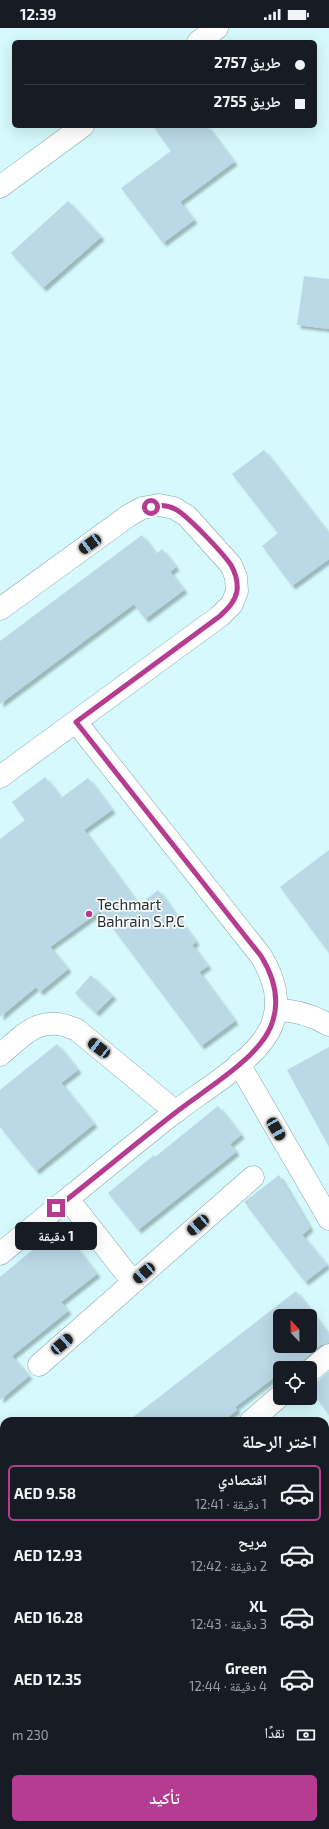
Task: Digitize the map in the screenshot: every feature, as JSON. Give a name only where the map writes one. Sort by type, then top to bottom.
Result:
[{"type":"street","points":[[201,40],[217,28]]},
{"type":"street","points":[[0,187],[80,128]]},
{"type":"street","points":[[0,609],[128,516],[142,508],[159,505],[174,508],[187,516],[231,565],[236,576],[237,591],[232,604],[220,616],[0,777]]},
{"type":"street","points":[[0,1254],[176,1112],[239,1064],[263,1040],[271,1026],[276,1010],[276,991],[271,973],[261,956],[76,722]]},
{"type":"street","points":[[276,1010],[292,1010],[306,1014],[329,1026]]},
{"type":"street","points":[[0,1056],[35,1027],[49,1023],[64,1024],[77,1030],[153,1091],[176,1112]]},
{"type":"street","points":[[239,1064],[329,1218]]},
{"type":"street","points":[[39,1365],[253,1177]]},
{"type":"street","points":[[68,1199],[133,1282]]},
{"type":"street","points":[[317,1365],[329,1355]]},
{"type":"street","points":[[256,1417],[273,1402]]},
{"type":"building","points":[[154,128],[208,128],[234,162],[180,202],[194,220],[163,243],[121,188],[171,151]]},
{"type":"building","points":[[68,201],[101,237],[43,288],[11,253]]},
{"type":"building","points":[[304,276],[329,279],[329,329],[297,325]]},
{"type":"building","points":[[264,450],[329,534],[329,559],[292,586],[262,546],[278,533],[232,474]]},
{"type":"building","points":[[142,535],[156,554],[162,549],[176,567],[170,572],[184,590],[145,619],[134,604],[0,704],[0,641]]},
{"type":"building","points":[[45,777],[61,798],[88,778],[112,810],[84,830],[139,905],[158,890],[196,942],[192,945],[208,966],[199,972],[235,1021],[201,1046],[100,911],[50,947],[68,969],[40,992],[36,987],[0,1017],[0,839],[25,820],[12,802]]},
{"type":"building","points":[[329,850],[329,953],[280,887]]},
{"type":"building","points":[[91,975],[113,996],[96,1013],[75,993]]},
{"type":"building","points":[[57,1044],[78,1070],[61,1083],[94,1124],[36,1171],[0,1127],[0,1090]]},
{"type":"building","points":[[329,1047],[329,1147],[287,1070]]},
{"type":"building","points":[[218,1106],[241,1135],[230,1144],[236,1152],[138,1230],[108,1193],[154,1155],[155,1157]]},
{"type":"building","points":[[279,1175],[310,1228],[302,1235],[327,1265],[305,1282],[244,1202]]},
{"type":"building","points":[[60,1227],[97,1274],[61,1302],[68,1311],[12,1356],[29,1376],[0,1400],[0,1277]]},
{"type":"building","points":[[296,1291],[310,1309],[273,1309],[273,1353],[312,1353],[302,1361],[273,1361],[273,1378],[235,1407],[237,1410],[228,1417],[133,1417]]},
{"type":"building","points":[[317,1319],[329,1335],[329,1343],[321,1345],[317,1348]]},
{"type":"building","points":[[329,1371],[329,1415],[317,1399],[318,1381]]},
{"type":"place","name":"Techmart Bahrain S.P.C","points":[[89,914]]},
{"type":"route","points":[[56,1208],[252,1053],[263,1040],[271,1026],[276,1010],[276,991],[271,973],[261,956],[76,722],[220,616],[232,604],[237,591],[236,576],[231,565],[187,516],[174,508],[159,505],[151,507]]}]
